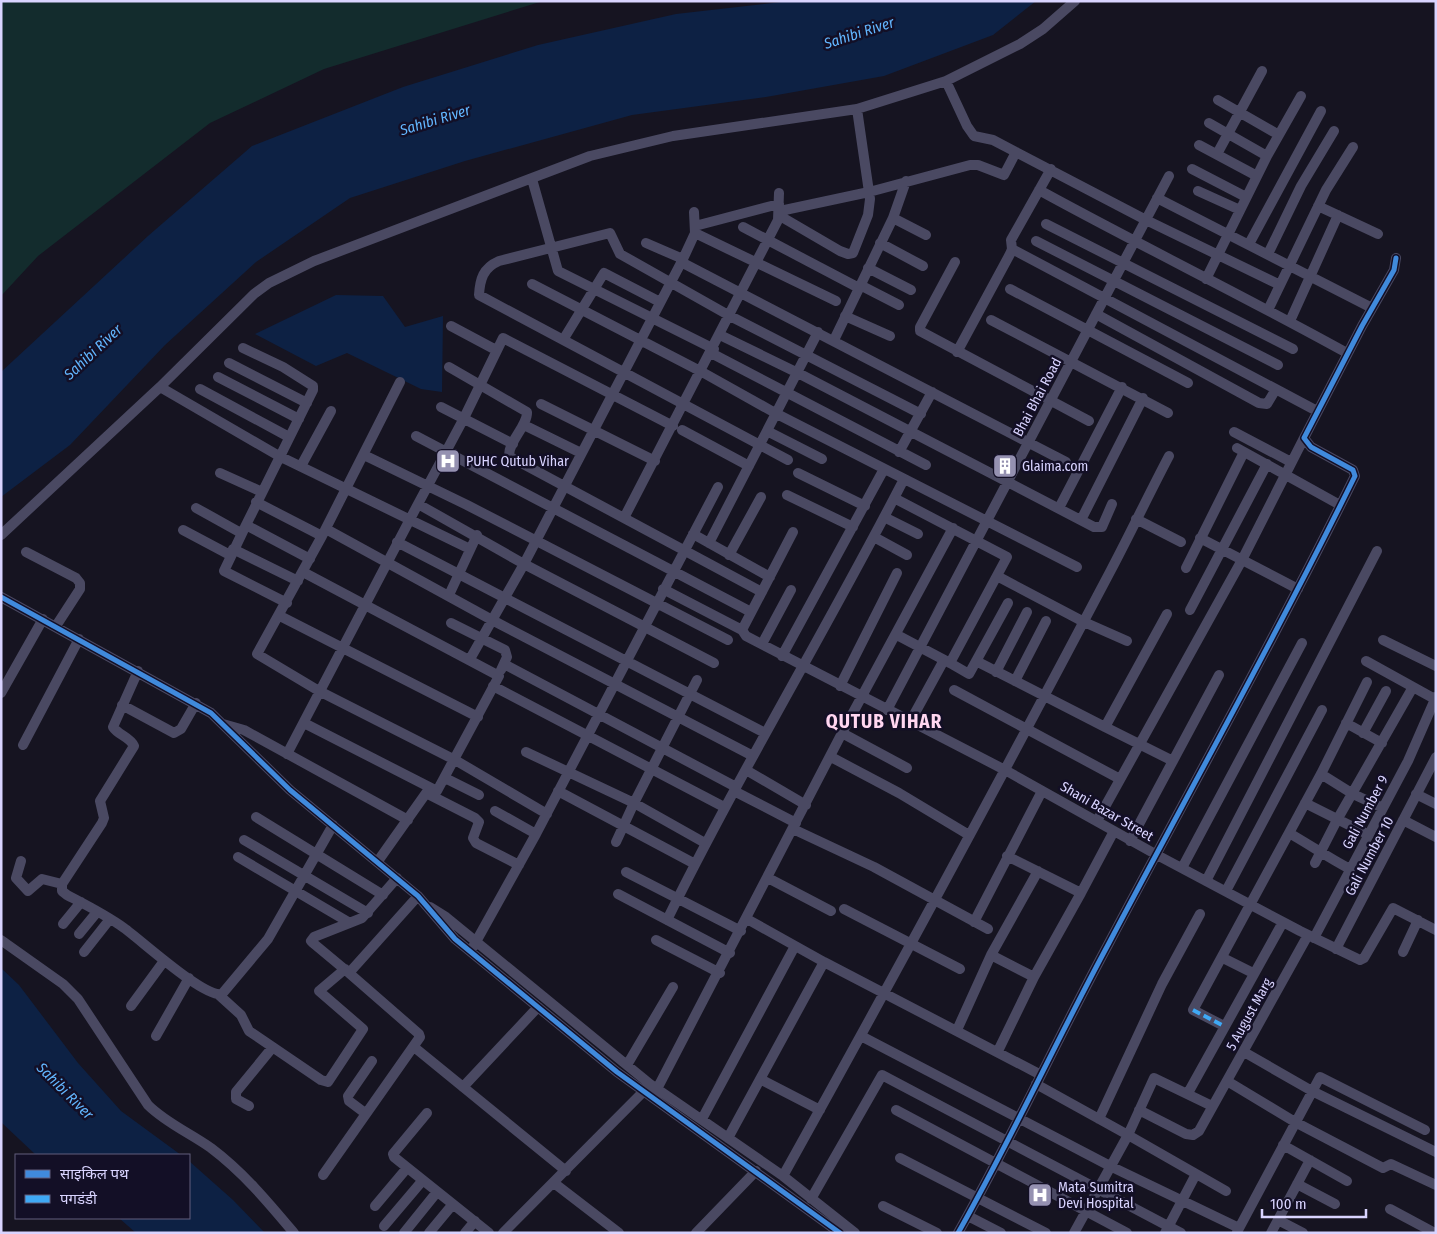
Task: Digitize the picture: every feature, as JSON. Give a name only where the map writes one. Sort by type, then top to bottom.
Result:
[{"type":"street","points":[[1,535],[160,387],[254,294],[270,283],[314,260],[590,156],[646,141],[857,109],[946,81],[1020,44],[1042,29],[1075,1]]},
{"type":"street","points":[[1217,154],[1262,71]]},
{"type":"street","points":[[946,81],[970,133],[976,137],[993,140],[1146,220],[1280,285]]},
{"type":"street","points":[[1206,279],[1267,156],[1301,96]]},
{"type":"street","points":[[1218,100],[1279,135]]},
{"type":"street","points":[[779,206],[840,251],[851,254],[868,215],[869,192],[857,109]]},
{"type":"street","points":[[1249,244],[1321,111]]},
{"type":"street","points":[[1209,123],[1267,156]]},
{"type":"street","points":[[1268,254],[1301,186],[1334,131]]},
{"type":"street","points":[[1199,144],[1257,176]]},
{"type":"street","points":[[1268,310],[1318,206],[1352,147]]},
{"type":"street","points":[[695,229],[779,206],[869,192],[970,165],[978,165],[1004,176],[1016,152]]},
{"type":"street","points":[[956,352],[1012,249],[1011,240],[1051,169]]},
{"type":"street","points":[[1192,169],[1246,197]]},
{"type":"street","name":"Bhai Bhai Road","points":[[888,710],[1169,176]]},
{"type":"street","points":[[532,178],[558,271],[652,318],[926,466]]},
{"type":"street","points":[[834,340],[893,218],[906,182]]},
{"type":"street","points":[[1039,190],[1134,242],[1290,321],[1348,353]]},
{"type":"street","points":[[1198,191],[1240,210]]},
{"type":"street","points":[[1157,198],[1372,308]]},
{"type":"street","points":[[624,518],[655,461],[677,428],[685,404],[768,240],[779,206]]},
{"type":"street","points":[[1318,206],[1378,234]]},
{"type":"street","points":[[470,660],[524,564],[682,261],[695,229],[694,212]]},
{"type":"street","points":[[1290,321],[1309,275],[1338,215]]},
{"type":"street","points":[[893,218],[926,235]]},
{"type":"street","points":[[1046,224],[1293,349]]},
{"type":"street","points":[[743,227],[899,306]]},
{"type":"street","points":[[695,229],[836,301]]},
{"type":"street","points":[[788,460],[478,295],[481,279],[491,265],[610,234],[620,254],[730,316],[921,414]]},
{"type":"street","points":[[1036,241],[1278,365]]},
{"type":"street","points":[[646,243],[1066,462]]},
{"type":"street","points":[[880,244],[923,266]]},
{"type":"street","points":[[1012,249],[1317,411]]},
{"type":"street","points":[[1097,821],[1242,560],[1317,411],[1394,270],[1396,258]]},
{"type":"street","points":[[955,262],[920,329],[922,334],[1089,421]]},
{"type":"street","points":[[868,268],[911,290]]},
{"type":"street","points":[[563,340],[602,275],[606,274],[660,302]]},
{"type":"street","points":[[532,284],[702,372],[777,414],[1077,567]]},
{"type":"street","points":[[1010,289],[1188,383]]},
{"type":"street","points":[[1096,314],[1259,403],[1267,404],[1276,389]]},
{"type":"street","points":[[845,316],[890,336]]},
{"type":"street","points":[[991,320],[1143,398],[1168,413]]},
{"type":"street","points":[[451,326],[496,350]]},
{"type":"street","points":[[709,543],[818,332]]},
{"type":"street","points":[[720,335],[798,372],[1094,527],[1102,527],[1112,504]]},
{"type":"street","points":[[287,754],[427,485],[464,418],[501,340],[507,338],[749,466]]},
{"type":"street","points":[[243,348],[283,367],[310,384],[314,390],[260,492],[244,529],[223,569],[225,572],[287,603]]},
{"type":"street","points":[[229,363],[307,403]]},
{"type":"street","points":[[449,367],[524,409],[528,415],[508,454],[510,456],[762,592]]},
{"type":"street","points":[[218,377],[299,419]]},
{"type":"street","points":[[400,382],[301,577],[258,651],[258,657],[319,691],[455,760],[547,814]]},
{"type":"street","points":[[160,387],[280,456],[470,549]]},
{"type":"street","points":[[1059,508],[1122,387]]},
{"type":"street","points":[[200,389],[289,437]]},
{"type":"street","points":[[899,452],[932,392]]},
{"type":"street","points":[[1081,520],[1143,398]]},
{"type":"street","points":[[541,404],[655,461]]},
{"type":"street","points":[[441,407],[513,444]]},
{"type":"street","points":[[301,466],[331,411]]},
{"type":"street","points":[[524,424],[582,453]]},
{"type":"street","points":[[768,430],[822,459]]},
{"type":"street","points":[[1234,432],[1291,462]]},
{"type":"street","points":[[416,436],[751,612]]},
{"type":"street","points":[[958,1233],[1020,1119],[1109,943],[1298,589],[1355,473],[1311,447],[1304,438]]},
{"type":"street","points":[[1186,568],[1240,450],[1340,505]]},
{"type":"street","points":[[364,455],[427,485],[728,640]]},
{"type":"street","points":[[783,1176],[885,994],[934,899],[1084,622],[1169,456]]},
{"type":"street","points":[[1190,610],[1267,464]]},
{"type":"street","points":[[782,656],[884,469]]},
{"type":"street","points":[[220,473],[260,492]]},
{"type":"street","points":[[798,473],[865,506]]},
{"type":"street","points":[[667,920],[724,807],[804,668],[904,479]]},
{"type":"street","points":[[473,946],[520,865],[718,487]]},
{"type":"street","points":[[787,495],[853,528]]},
{"type":"street","points":[[729,555],[762,497]]},
{"type":"street","points":[[894,498],[1007,557],[910,722]]},
{"type":"street","points":[[256,502],[387,562],[492,620],[753,756]]},
{"type":"street","points":[[418,504],[477,535],[524,564],[714,663]]},
{"type":"street","points":[[196,508],[310,559]]},
{"type":"street","points":[[884,517],[918,534]]},
{"type":"street","points":[[1136,519],[1181,542]]},
{"type":"street","points":[[503,1233],[650,1088],[720,973],[832,756],[842,733],[897,635],[953,528]]},
{"type":"street","points":[[183,530],[232,552],[301,577],[364,605],[498,676]]},
{"type":"street","points":[[742,630],[793,532]]},
{"type":"street","points":[[693,534],[770,577]]},
{"type":"street","points":[[449,595],[477,535]]},
{"type":"street","points":[[874,537],[907,555]]},
{"type":"street","points":[[1200,538],[1298,589]]},
{"type":"street","points":[[397,542],[765,733]]},
{"type":"street","points":[[1206,881],[1377,551]]},
{"type":"street","points":[[26,552],[76,578],[80,583],[80,589],[56,626]]},
{"type":"street","points":[[840,686],[897,573]]},
{"type":"street","points":[[997,576],[1084,622],[1126,641]]},
{"type":"street","name":"Shani Bazar Street","points":[[664,589],[742,630],[745,635],[804,668],[1005,770],[1130,841],[1283,922],[1360,960],[1364,958],[1392,909],[1396,909],[1418,920]]},
{"type":"street","points":[[762,644],[791,590]]},
{"type":"street","points":[[1,597],[212,713],[276,777],[378,861],[429,907],[446,917],[473,946],[538,1007],[617,1072],[650,1088],[702,1119],[783,1176],[855,1233]]},
{"type":"street","points":[[897,635],[967,674],[1008,603]]},
{"type":"street","points":[[996,672],[1027,612]]},
{"type":"street","points":[[1105,727],[1167,614]]},
{"type":"street","points":[[280,616],[478,717]]},
{"type":"street","points":[[1,693],[43,619]]},
{"type":"street","points":[[1015,681],[1046,622]]},
{"type":"street","points":[[428,791],[438,791],[478,717],[504,664],[507,653],[505,650],[451,623]]},
{"type":"street","points":[[23,745],[80,639]]},
{"type":"street","points":[[1383,640],[1436,666]]},
{"type":"street","points":[[1182,868],[1302,643]]},
{"type":"street","points":[[976,661],[1173,762]]},
{"type":"street","points":[[1366,661],[1435,698]]},
{"type":"street","points":[[504,664],[663,748],[795,826],[988,929]]},
{"type":"street","points":[[138,671],[113,727],[134,746],[100,800],[104,818],[102,823],[62,884],[62,891],[130,932],[164,961],[219,995],[241,1015],[246,1029],[324,1082],[331,1078],[363,1029],[319,991],[347,971],[418,896]]},
{"type":"street","points":[[1130,841],[1219,675]]},
{"type":"street","points":[[616,842],[677,716],[697,680]]},
{"type":"street","points":[[1224,1026],[1193,1010],[1306,803],[1367,682]]},
{"type":"street","points":[[493,686],[724,807]]},
{"type":"street","points":[[1315,863],[1336,820],[1353,794],[1413,686]]},
{"type":"street","points":[[954,690],[1120,779]]},
{"type":"street","points":[[1362,733],[1386,691]]},
{"type":"street","name":"Gali Number 9","points":[[1311,936],[1350,869],[1408,761],[1435,698]]},
{"type":"street","points":[[122,705],[174,733],[183,726],[196,703]]},
{"type":"street","points":[[1226,891],[1322,710]]},
{"type":"street","points":[[304,723],[475,818],[479,822],[473,838],[476,843],[520,865]]},
{"type":"street","points":[[222,724],[244,730],[408,820]]},
{"type":"street","points":[[1346,724],[1382,743]]},
{"type":"street","points":[[842,733],[907,768]]},
{"type":"street","points":[[526,752],[634,803],[705,843]]},
{"type":"street","points":[[832,756],[969,835]]},
{"type":"street","name":"Gali Number 10","points":[[1336,949],[1435,760]]},
{"type":"street","points":[[746,770],[806,805]]},
{"type":"street","points":[[1321,774],[1353,794],[1383,808]]},
{"type":"street","points":[[445,778],[479,795]]},
{"type":"street","points":[[974,922],[1042,790]]},
{"type":"street","points":[[378,861],[428,791]]},
{"type":"street","points":[[558,791],[694,864]]},
{"type":"street","points":[[1416,794],[1436,804]]},
{"type":"street","points":[[1306,803],[1336,820],[1369,834]]},
{"type":"street","points":[[495,811],[536,834]]},
{"type":"street","points":[[256,817],[383,895]]},
{"type":"street","points":[[1403,820],[1436,837]]},
{"type":"street","points":[[219,995],[227,989],[268,939],[334,825]]},
{"type":"street","points":[[998,1051],[1034,977],[1114,831]]},
{"type":"street","points":[[1289,834],[1350,869]]},
{"type":"street","points":[[244,840],[368,913]]},
{"type":"street","points":[[1007,856],[1081,893]]},
{"type":"street","points":[[238,857],[350,923]]},
{"type":"street","points":[[21,861],[16,878],[28,891],[42,879],[62,884]]},
{"type":"street","points":[[957,1030],[991,955],[1038,871]]},
{"type":"street","points":[[626,872],[741,931]]},
{"type":"street","points":[[323,1175],[365,1113],[419,1040],[419,1034],[311,941],[314,937],[350,923],[368,913],[398,878]]},
{"type":"street","points":[[768,878],[831,911]]},
{"type":"street","points":[[618,894],[730,953]]},
{"type":"street","points":[[63,924],[80,902]]},
{"type":"street","points":[[844,908],[960,969]]},
{"type":"street","points":[[79,934],[97,912]]},
{"type":"street","points":[[1099,1119],[1162,984],[1200,914]]},
{"type":"street","points":[[84,952],[110,919]]},
{"type":"street","points":[[747,919],[824,962],[998,1051],[1099,1119],[1226,1191]]},
{"type":"street","points":[[1403,952],[1418,920],[1436,930]]},
{"type":"street","points":[[1188,1093],[1283,922]]},
{"type":"street","name":"5 August Marg","points":[[1139,1110],[1191,1135],[1199,1131],[1311,936]]},
{"type":"street","points":[[1,940],[63,984],[78,999],[148,1105],[161,1117],[210,1148],[242,1174],[294,1233]]},
{"type":"street","points":[[656,940],[720,973]]},
{"type":"street","points":[[473,946],[627,1065],[650,1088],[756,1171],[840,1233]]},
{"type":"street","points":[[702,1119],[795,946]]},
{"type":"street","points":[[991,955],[1034,977]]},
{"type":"street","points":[[1223,958],[1253,973]]},
{"type":"street","points":[[131,1006],[164,961]]},
{"type":"street","points":[[728,1138],[824,962]]},
{"type":"street","points":[[156,1036],[189,978]]},
{"type":"street","points":[[627,1065],[673,987]]},
{"type":"street","points":[[463,1087],[538,1007]]},
{"type":"street","points":[[862,1036],[1110,1166],[1182,1200],[1238,1230],[1312,1091],[1322,1077],[1424,1130]]},
{"type":"street","points":[[414,1047],[566,1171]]},
{"type":"street","points":[[249,1106],[236,1099],[236,1092],[272,1048]]},
{"type":"street","points":[[1244,1052],[1312,1091],[1436,1152]]},
{"type":"street","points":[[365,1113],[349,1101],[348,1096],[372,1061]]},
{"type":"street","points":[[811,1199],[880,1076],[1098,1188],[1167,1230],[1181,1233]]},
{"type":"street","points":[[760,1078],[820,1110]]},
{"type":"street","points":[[1074,1233],[1128,1135],[1154,1078],[1212,1106]]},
{"type":"street","points":[[1227,1080],[1295,1122],[1383,1168],[1391,1164],[1436,1186]]},
{"type":"street","points":[[896,1110],[994,1164],[1127,1233]]},
{"type":"street","points":[[426,1113],[393,1155],[406,1168],[489,1233]]},
{"type":"street","points":[[1283,1145],[1347,1181]]},
{"type":"street","points":[[900,1158],[1046,1233]]},
{"type":"street","points":[[1271,1233],[1310,1160]]},
{"type":"street","points":[[375,1206],[406,1168]]},
{"type":"street","points":[[696,1233],[756,1171]]},
{"type":"street","points":[[1167,1230],[1196,1174]]},
{"type":"street","points":[[384,1226],[423,1180]]},
{"type":"street","points":[[554,1183],[619,1233]]},
{"type":"street","points":[[1297,1184],[1335,1204]]},
{"type":"street","points":[[404,1233],[437,1192]]},
{"type":"street","points":[[429,1233],[453,1204]]},
{"type":"street","points":[[883,1206],[936,1233]]},
{"type":"street","points":[[1390,1210],[1435,1233]]},
{"type":"street","points":[[968,1216],[1001,1233]]},
{"type":"street","points":[[1278,1220],[1303,1233]]},
{"type":"street","points":[[465,1233],[475,1221]]},
{"type":"green space","points":[[1,1],[543,1],[324,69],[210,123],[38,256],[1,296]]},
{"type":"water","name":"Sahibi River","points":[[790,1],[1036,1],[993,35],[884,76],[766,97],[632,115],[465,161],[350,198],[256,262],[165,345],[70,445],[1,497],[1,372],[148,236],[252,146],[403,87],[538,45],[676,14]]},
{"type":"water","points":[[336,295],[383,296],[405,327],[443,316],[442,392],[421,389],[347,353],[316,366],[255,334]]},
{"type":"water","name":"Sahibi River","points":[[1,968],[19,985],[78,1063],[121,1111],[180,1154],[35,1154],[2,1123]]},
{"type":"water","points":[[190,1162],[233,1200],[265,1233],[136,1233],[120,1219],[190,1219]]},
{"type":"marked path","points":[[1193,1010],[1224,1026]]},
{"type":"cycle path","points":[[958,1233],[1090,979],[1234,711],[1355,476],[1353,470],[1311,447],[1304,438],[1362,326],[1394,270],[1396,258]]},
{"type":"cycle path","points":[[1,597],[211,713],[290,790],[418,896],[455,939],[617,1072],[840,1233]]},
{"type":"place","name":"PUHC Qutub Vihar","points":[[448,461]]},
{"type":"place","name":"Glaima.com","points":[[1005,466]]},
{"type":"place","name":"Mata Sumitra Devi Hospital","points":[[1040,1195]]},
{"type":"district","name":"QUTUB VIHAR","points":[[884,721]]}]
